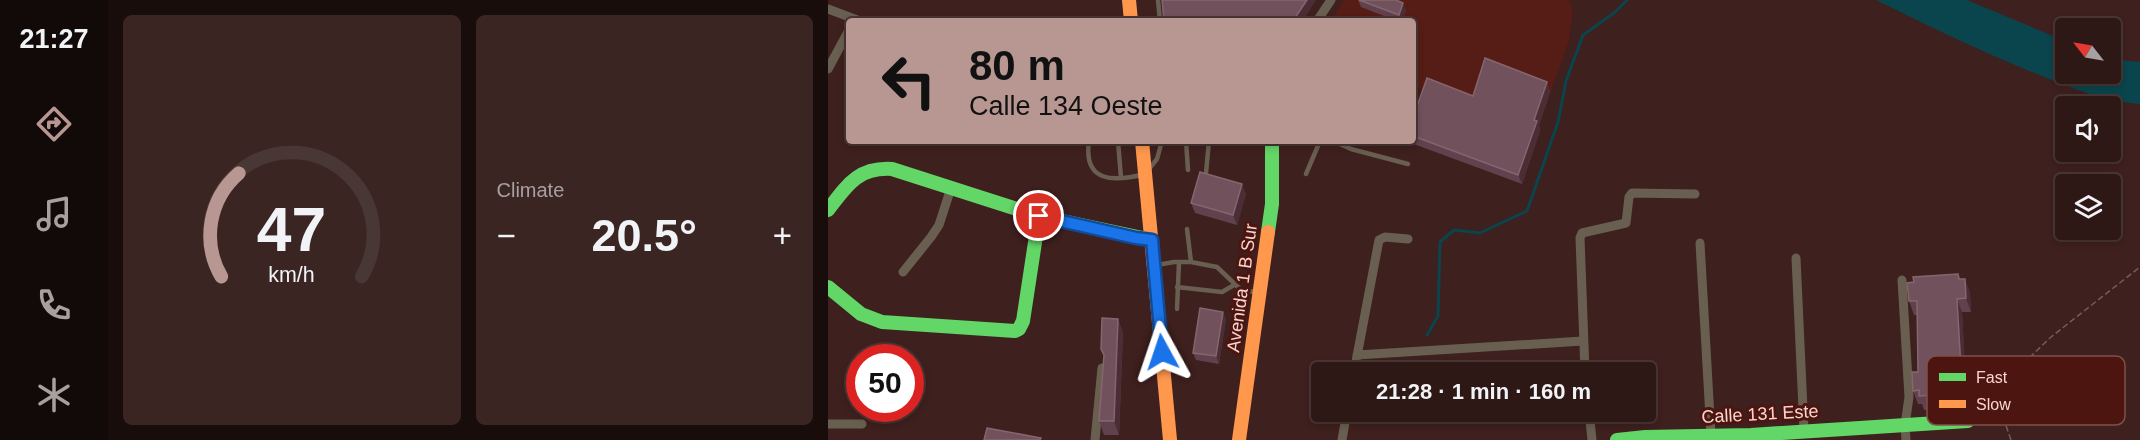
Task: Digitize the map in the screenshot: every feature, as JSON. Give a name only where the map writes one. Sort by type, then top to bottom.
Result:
[{"type":"street","points":[[1129,0],[1131,18]]},
{"type":"street","points":[[1319,18],[1331,0]]},
{"type":"street","points":[[828,9],[851,18]]},
{"type":"street","points":[[828,69],[846,36]]},
{"type":"street","points":[[1142,144],[1170,440]]},
{"type":"street","name":"Avenida 1 B Sur","points":[[1239,440],[1272,204],[1272,144]]},
{"type":"street","points":[[828,210],[852,180],[870,169],[881,167],[1039,216],[1152,240]]},
{"type":"street","points":[[903,272],[939,225],[951,188]]},
{"type":"street","points":[[1584,362],[1580,238],[1582,233],[1626,223],[1629,197],[1632,193],[1695,194]]},
{"type":"street","points":[[828,287],[861,314],[882,322],[1015,331],[1019,329],[1023,321],[1039,216]]},
{"type":"street","points":[[1356,362],[1379,240],[1385,237],[1408,239]]},
{"type":"street","points":[[1700,243],[1711,435]]},
{"type":"street","points":[[1796,258],[1804,431]]},
{"type":"street","points":[[1902,279],[1909,397],[1905,425],[1906,440]]},
{"type":"street","points":[[1357,355],[1583,341]]},
{"type":"street","points":[[1095,440],[1102,368]]},
{"type":"street","points":[[1342,440],[1345,422]]},
{"type":"street","points":[[1590,422],[1592,440]]},
{"type":"street","points":[[828,424],[862,424]]},
{"type":"street","name":"Calle 131 Este","points":[[1617,440],[1711,435],[1751,437],[1804,431],[1927,424]]},
{"type":"lane","points":[[1158,0],[1160,18]]},
{"type":"lane","points":[[1089,144],[1089,159],[1093,171],[1101,177],[1120,178],[1145,174],[1157,159],[1161,144]]},
{"type":"lane","points":[[1118,144],[1120,178]]},
{"type":"lane","points":[[1186,144],[1188,170]]},
{"type":"lane","points":[[1206,173],[1209,144]]},
{"type":"lane","points":[[1306,174],[1319,144]]},
{"type":"lane","points":[[1340,144],[1408,164]]},
{"type":"lane","points":[[1188,229],[1191,262]]},
{"type":"lane","points":[[1177,309],[1179,262]]},
{"type":"lane","points":[[1154,265],[1191,262],[1217,267],[1234,285],[1260,294]]},
{"type":"lane","points":[[1177,287],[1222,292],[1234,285]]},
{"type":"path","points":[[2031,356],[2051,337],[2140,267]]},
{"type":"path","points":[[2006,425],[2011,440]]},
{"type":"shaded area","points":[[1344,0],[1569,0],[1573,10],[1569,41],[1535,137],[1416,87],[1416,18],[1333,18]]},
{"type":"water","points":[[1876,0],[1967,0],[2055,37],[2055,81],[1966,44]]},
{"type":"water","points":[[2121,60],[2140,62],[2140,104],[2121,101],[2121,96],[2099,96],[2063,84],[2121,84]]},
{"type":"building","points":[[1162,0],[1307,0],[1295,18],[1164,18]]},
{"type":"building","points":[[1359,0],[1396,0],[1403,3],[1399,15]]},
{"type":"building","points":[[1485,58],[1547,82],[1534,120],[1537,121],[1518,175],[1416,137],[1416,109],[1427,78],[1473,96]]},
{"type":"building","points":[[1200,172],[1242,184],[1233,215],[1191,203]]},
{"type":"building","points":[[1958,274],[1959,279],[1965,279],[1966,298],[1957,299],[1960,356],[1927,356],[1927,396],[1919,396],[1919,390],[1913,391],[1912,372],[1918,372],[1917,301],[1909,301],[1907,283],[1914,282],[1913,277]]},
{"type":"building","points":[[1200,308],[1223,312],[1216,356],[1193,353]]},
{"type":"building","points":[[1102,318],[1118,319],[1114,421],[1099,421],[1104,355],[1101,349]]},
{"type":"building","points":[[987,428],[1041,438],[1040,440],[984,440]]},
{"type":"waterway","points":[[1427,335],[1438,316],[1440,242],[1454,230],[1480,233],[1527,211],[1558,122],[1566,81],[1583,35],[1614,13],[1627,0]]},
{"type":"traffic: fast","points":[[1268,232],[1272,204],[1272,144]]},
{"type":"traffic: fast","points":[[828,210],[854,179],[870,171],[892,169],[1039,216],[1152,240]]},
{"type":"traffic: fast","points":[[828,287],[861,314],[882,322],[1015,331],[1019,329],[1023,321],[1039,216]]},
{"type":"traffic: fast","points":[[1617,440],[1645,437],[1751,435],[1927,424]]},
{"type":"traffic: slow","points":[[1129,0],[1131,18]]},
{"type":"traffic: slow","points":[[1142,144],[1170,440]]},
{"type":"traffic: slow","points":[[1239,440],[1268,232]]},
{"type":"route","points":[[1039,216],[1152,240],[1162,352]]}]
